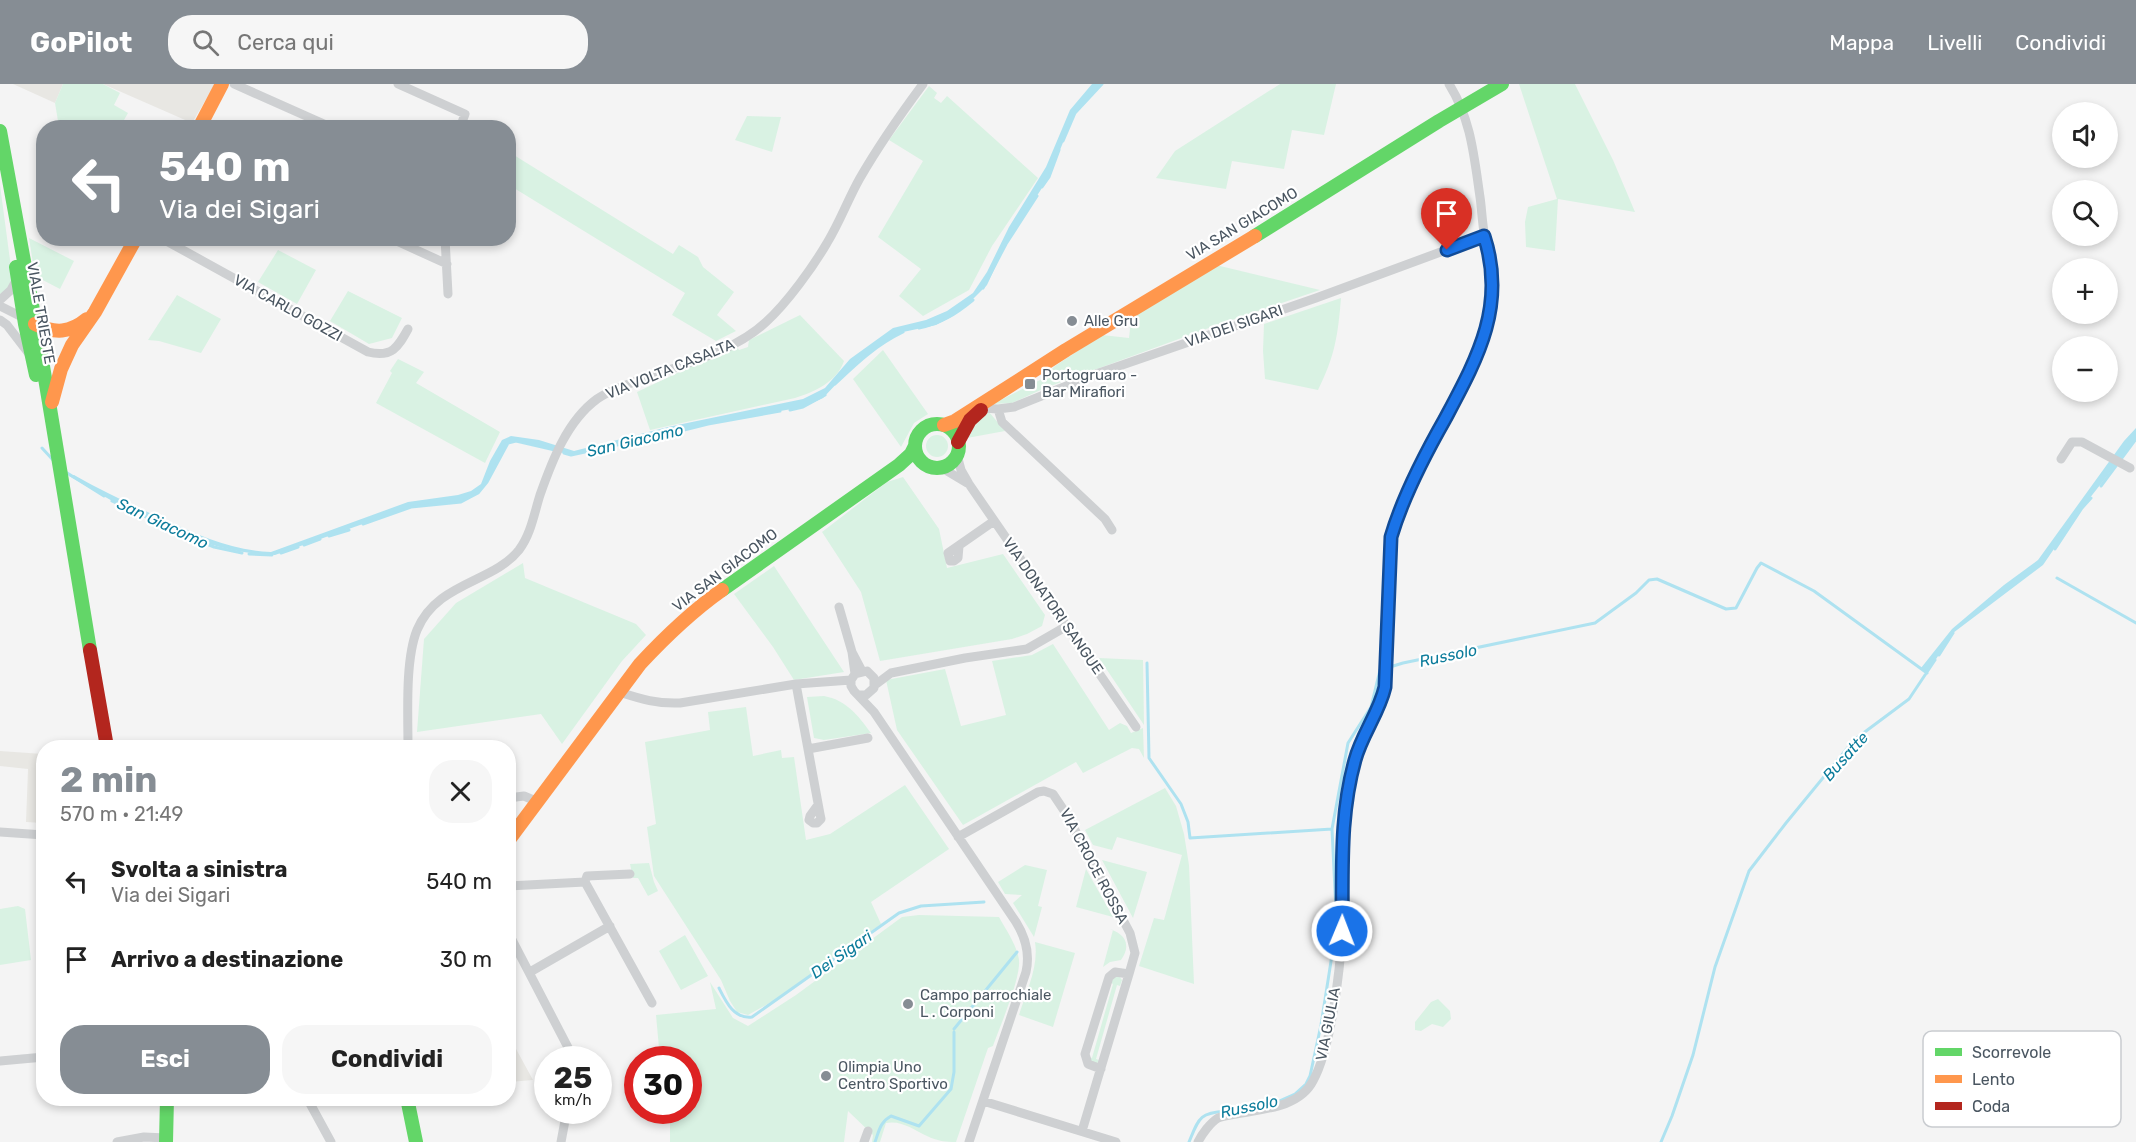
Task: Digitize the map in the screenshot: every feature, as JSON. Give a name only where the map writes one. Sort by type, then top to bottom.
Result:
[{"type":"street","points":[[203,120],[222,84]]},
{"type":"street","points":[[234,84],[315,120]]},
{"type":"street","points":[[398,84],[465,114],[463,120]]},
{"type":"street","name":"VIA VOLTA CASALTA","points":[[408,740],[411,657],[417,629],[435,605],[449,593],[500,566],[512,558],[519,549],[529,533],[544,486],[569,429],[599,398],[736,342],[766,322],[827,243],[859,180],[888,131],[923,84]]},
{"type":"street","name":"VIA GIULIA","points":[[1198,1142],[1204,1131],[1218,1118],[1269,1108],[1297,1098],[1312,1084],[1319,1069],[1334,1004],[1340,953],[1343,903],[1341,840],[1346,799],[1361,740],[1380,707],[1385,687],[1390,552],[1396,521],[1441,425],[1473,367],[1490,320],[1491,264],[1484,236],[1473,147],[1462,106],[1449,84]]},
{"type":"street","name":"VIA SAN GIACOMO","points":[[944,425],[955,421],[1129,310],[1256,236],[1462,106],[1502,84]]},
{"type":"street","name":"VIALE TRIESTE","points":[[0,131],[29,321],[27,337]]},
{"type":"street","name":"VIALE TRIESTE","points":[[5,161],[18,277],[37,356],[41,382],[39,394],[58,467],[106,740]]},
{"type":"street","name":"VIA DEI SIGARI","points":[[983,408],[1014,407],[1098,373],[1316,298],[1484,236]]},
{"type":"street","points":[[51,410],[54,390],[72,345],[95,312],[132,246]]},
{"type":"street","name":"VIA CARLO GOZZI","points":[[176,246],[368,351],[377,354],[391,351],[399,346],[408,329]]},
{"type":"street","points":[[408,246],[447,264]]},
{"type":"street","points":[[446,246],[448,294]]},
{"type":"street","points":[[0,300],[11,290],[18,277]]},
{"type":"street","points":[[0,306],[58,333]]},
{"type":"street","points":[[36,353],[58,333],[76,328],[95,312]]},
{"type":"street","points":[[4,323],[36,353],[63,352],[72,345]]},
{"type":"street","points":[[4,323],[27,337],[36,353]]},
{"type":"street","name":"VIALE TRIESTE","points":[[36,353],[51,410],[54,447]]},
{"type":"street","name":"VIA SAN GIACOMO","points":[[958,448],[970,420],[999,392]]},
{"type":"street","points":[[998,409],[1002,422],[1105,519],[1112,530]]},
{"type":"street","points":[[944,425],[953,431],[958,448],[951,464],[942,468],[932,468],[918,459],[915,446],[917,436],[927,426],[944,425]]},
{"type":"street","points":[[2061,459],[2072,442],[2077,441],[2127,466]]},
{"type":"street","name":"VIA SAN GIACOMO","points":[[516,831],[645,658],[690,614],[899,465],[911,454],[915,446]]},
{"type":"street","name":"VIA DONATORI SANGUE","points":[[958,448],[961,470],[969,484],[1136,727]]},
{"type":"street","points":[[899,465],[925,465]]},
{"type":"street","name":"VIA DONATORI SANGUE","points":[[942,468],[969,484]]},
{"type":"street","points":[[959,546],[994,521]]},
{"type":"street","points":[[839,607],[866,705],[874,712],[1023,934],[1029,961],[969,1142]]},
{"type":"street","points":[[858,680],[882,671],[891,673],[965,658],[1027,649],[1067,626]]},
{"type":"street","points":[[858,680],[866,695],[891,673]]},
{"type":"street","points":[[618,692],[662,704],[796,684],[874,678],[874,712]]},
{"type":"street","points":[[796,684],[818,806]]},
{"type":"street","points":[[808,749],[868,738]]},
{"type":"street","name":"VIA CROCE ROSSA","points":[[958,837],[1038,792],[1053,794],[1067,815],[1130,933],[1136,953],[1082,1131]]},
{"type":"street","points":[[516,797],[524,796],[538,802]]},
{"type":"street","points":[[0,832],[36,834]]},
{"type":"street","points":[[630,874],[587,876],[585,882],[652,1003]]},
{"type":"street","points":[[516,886],[585,882]]},
{"type":"street","points":[[530,972],[610,926]]},
{"type":"street","points":[[516,947],[569,1046]]},
{"type":"street","points":[[1101,1069],[1088,1064],[1085,1054],[1108,977],[1114,972],[1129,974]]},
{"type":"street","points":[[0,1061],[36,1058]]},
{"type":"street","points":[[983,1101],[1116,1142]]},
{"type":"street","points":[[117,1142],[144,1137],[166,1140],[170,1106]]},
{"type":"street","points":[[311,1106],[331,1142]]},
{"type":"street","points":[[408,1106],[416,1142]]},
{"type":"street","points":[[561,1142],[564,1124]]},
{"type":"street","points":[[864,1142],[868,1131]]},
{"type":"shaded area","points":[[13,84],[63,84],[55,103]]},
{"type":"shaded area","points":[[103,84],[215,84],[194,120],[185,120]]},
{"type":"shaded area","points":[[0,751],[36,754],[36,823],[26,822],[28,769],[0,766]]},
{"type":"shaded area","points":[[516,1049],[533,1080],[516,1081]]},
{"type":"green space","points":[[63,84],[103,84],[120,93],[114,105],[128,113],[124,120],[58,120],[55,103]]},
{"type":"green space","points":[[1280,84],[1336,84],[1324,135],[1292,130],[1284,169],[1232,161],[1226,189],[1156,178],[1175,151]]},
{"type":"green space","points":[[1519,84],[1575,84],[1613,160],[1635,212],[1558,199],[1555,251],[1526,247],[1525,222],[1528,207],[1557,199]]},
{"type":"green space","points":[[929,86],[937,93],[934,98],[941,103],[947,96],[1038,178],[992,246],[969,290],[923,316],[899,296],[921,269],[878,237],[923,161],[889,140]]},
{"type":"green space","points":[[747,116],[781,117],[772,152],[735,140]]},
{"type":"green space","points":[[516,156],[673,254],[679,245],[698,257],[703,267],[734,292],[717,315],[736,331],[716,341],[672,315],[685,293],[516,189]]},
{"type":"green space","points":[[0,185],[12,275],[9,288],[0,294]]},
{"type":"green space","points":[[29,238],[36,242],[36,246],[45,246],[74,261],[60,289],[35,276]]},
{"type":"green space","points":[[278,250],[316,270],[297,304],[258,282]]},
{"type":"green space","points":[[1216,265],[1320,290],[1045,388],[1012,403],[993,404],[1042,379],[1055,366],[1102,335],[1129,338],[1128,320]]},
{"type":"green space","points":[[348,291],[402,318],[392,338],[369,344],[330,321]]},
{"type":"green space","points":[[177,295],[221,319],[201,353],[148,340]]},
{"type":"green space","points":[[1341,298],[1335,345],[1318,390],[1265,379],[1264,324]]},
{"type":"green space","points":[[800,315],[844,361],[836,375],[830,380],[810,393],[795,398],[650,430],[637,392],[724,351],[737,347],[739,350],[748,347],[749,340]]},
{"type":"green space","points":[[883,350],[928,414],[914,423],[901,447],[853,379]]},
{"type":"green space","points":[[398,359],[424,372],[416,383],[500,432],[485,463],[376,403]]},
{"type":"green space","points":[[989,412],[1005,431],[967,438],[975,422]]},
{"type":"green space","points":[[937,435],[945,438],[948,446],[945,454],[937,457],[929,454],[926,446],[929,438]]},
{"type":"green space","points":[[903,477],[939,529],[947,568],[1003,554],[1045,615],[1042,626],[1012,639],[880,661],[861,592],[822,532],[887,482]]},
{"type":"green space","points":[[523,563],[525,578],[636,624],[646,635],[622,661],[562,744],[541,714],[417,732],[424,639],[456,603]]},
{"type":"green space","points":[[774,566],[844,672],[794,680],[734,594]]},
{"type":"green space","points":[[1053,644],[1109,730],[1120,723],[1127,726],[1131,733],[1143,728],[1144,758],[1139,749],[1132,748],[1083,773],[1076,762],[963,825],[897,730],[886,680],[945,669],[961,726],[1006,715],[992,661],[1032,655]]},
{"type":"green space","points":[[1099,658],[1143,660],[1144,725]]},
{"type":"green space","points":[[824,696],[839,701],[851,709],[871,733],[824,740],[814,738],[807,697]]},
{"type":"green space","points":[[746,707],[753,756],[781,750],[782,758],[794,757],[806,840],[830,834],[905,785],[949,849],[871,902],[881,924],[773,1001],[748,1015],[737,1012],[721,980],[654,876],[647,827],[656,824],[645,742],[710,730],[708,712]]},
{"type":"green space","points":[[1165,788],[1176,806],[1189,865],[1194,984],[1139,966],[1154,918],[1164,920],[1182,855],[1117,837],[1112,850],[1093,845],[1085,830]]},
{"type":"green space","points":[[1102,860],[1147,872],[1133,918]]},
{"type":"green space","points":[[649,863],[658,891],[648,896],[638,878],[633,878],[630,864]]},
{"type":"green space","points":[[1025,865],[1047,870],[1038,906],[1042,907],[1034,937],[1013,903],[1022,895],[1005,894],[998,882]]},
{"type":"green space","points":[[1086,869],[1113,917],[1076,907]]},
{"type":"green space","points":[[18,906],[25,909],[31,960],[0,965],[0,909]]},
{"type":"green space","points":[[919,915],[999,917],[1018,954],[1017,978],[993,1046],[988,1048],[956,1142],[934,1139],[908,1126],[892,1122],[886,1123],[880,1142],[872,1142],[873,1135],[848,1111],[844,1142],[670,1142],[670,1124],[702,1124],[702,1046],[659,1046],[656,1015],[716,1009],[710,982],[733,1018],[748,1026],[796,995],[902,917]]},
{"type":"green space","points":[[1113,930],[1124,939],[1126,948],[1121,960],[1110,962],[1103,967]]},
{"type":"green space","points":[[685,935],[708,976],[681,990],[659,951]]},
{"type":"green space","points":[[1035,942],[1075,953],[1053,1027],[1019,1015],[1034,970]]},
{"type":"green space","points":[[1119,976],[1122,980],[1120,986],[1117,985],[1096,1059],[1099,1060],[1097,1064],[1093,1064],[1089,1057],[1092,1058],[1113,977]]},
{"type":"green space","points":[[1438,999],[1450,1011],[1451,1019],[1443,1027],[1432,1024],[1421,1031],[1415,1030],[1415,1022],[1431,1002]]},
{"type":"water","points":[[1092,84],[1102,84],[1075,113],[1049,177],[1006,244],[987,285],[951,317],[936,325],[903,332],[875,348],[858,361],[823,398],[803,407],[708,424],[571,455],[516,441],[507,443],[487,482],[478,493],[461,502],[411,507],[275,555],[247,553],[193,539],[142,517],[69,476],[74,475],[130,504],[204,537],[242,548],[271,552],[408,502],[471,491],[481,484],[502,440],[511,436],[539,440],[574,451],[668,427],[803,399],[825,388],[850,359],[893,328],[926,320],[947,311],[973,293],[987,272],[1009,227],[1046,167],[1070,110]]},
{"type":"water","points":[[2136,428],[2136,439],[2082,508],[2043,565],[1953,633],[1927,673],[1921,668],[1952,629],[2038,560],[2124,441]]},
{"type":"waterway","name":"San Giacomo","points":[[1063,141],[1075,113],[1102,84]]},
{"type":"waterway","name":"San Giacomo","points":[[1042,187],[1049,177],[1059,150]]},
{"type":"waterway","name":"San Giacomo","points":[[983,288],[1006,244],[1037,196]]},
{"type":"waterway","name":"San Giacomo","points":[[919,328],[948,318],[973,300]]},
{"type":"waterway","name":"San Giacomo","points":[[835,384],[875,349],[903,332]]},
{"type":"waterway","name":"San Giacomo","points":[[790,410],[803,407],[825,395]]},
{"type":"waterway","name":"San Giacomo","points":[[652,438],[708,424],[780,411]]},
{"type":"waterway","name":"Busatte","points":[[2101,486],[2136,439]]},
{"type":"waterway","name":"San Giacomo","points":[[363,524],[411,507],[461,502],[478,493],[487,482],[508,443],[516,441],[555,450]]},
{"type":"waterway","name":"San Giacomo","points":[[564,453],[571,455],[631,442]]},
{"type":"waterway","name":"San Giacomo","points":[[42,448],[53,460]]},
{"type":"waterway","name":"San Giacomo","points":[[64,471],[104,496]]},
{"type":"waterway","name":"Busatte","points":[[2055,549],[2091,498]]},
{"type":"waterway","name":"San Giacomo","points":[[112,501],[139,514]]},
{"type":"waterway","name":"San Giacomo","points":[[150,520],[214,547],[242,553]]},
{"type":"waterway","name":"San Giacomo","points":[[329,536],[349,530]]},
{"type":"waterway","name":"San Giacomo","points":[[304,545],[320,539]]},
{"type":"waterway","name":"San Giacomo","points":[[281,553],[298,547]]},
{"type":"waterway","name":"San Giacomo","points":[[249,554],[272,555]]},
{"type":"waterway","name":"Russolo","points":[[1277,1102],[1295,1094],[1306,1084],[1310,1076],[1321,1025],[1336,911],[1332,829],[1348,743],[1371,707],[1380,670],[1403,663],[1595,623],[1636,593],[1649,580],[1657,579],[1726,609],[1736,608],[1761,563],[1814,591],[1927,673]]},
{"type":"waterway","points":[[2057,578],[2136,623]]},
{"type":"waterway","name":"Busatte","points":[[1939,655],[1953,633]]},
{"type":"waterway","name":"Busatte","points":[[1661,1142],[1693,1055],[1715,967],[1749,871],[1854,740],[1909,699],[1935,660]]},
{"type":"waterway","points":[[1147,663],[1149,758],[1181,804],[1188,822],[1190,838],[1332,829]]},
{"type":"waterway","name":"Dei Sigari","points":[[719,988],[735,1012],[752,1017],[899,913],[921,906],[984,902]]},
{"type":"waterway","points":[[954,1029],[1017,952]]},
{"type":"waterway","points":[[875,1142],[880,1127],[887,1118],[891,1116],[919,1126],[951,1089],[954,1072],[954,1032]]},
{"type":"waterway","name":"Russolo","points":[[1257,1106],[1271,1103]]},
{"type":"waterway","name":"Russolo","points":[[1189,1142],[1201,1118],[1210,1113],[1226,1111]]},
{"type":"traffic: fast","points":[[1255,236],[1502,84]]},
{"type":"traffic: fast","points":[[0,131],[40,348],[90,650]]},
{"type":"traffic: fast","points":[[16,267],[36,375]]},
{"type":"traffic: fast","points":[[937,424],[953,430],[959,446],[953,462],[937,468],[921,462],[915,446],[921,430],[937,424]]},
{"type":"traffic: fast","points":[[722,590],[899,465],[911,454],[915,446]]},
{"type":"traffic: fast","points":[[166,1142],[167,1106]]},
{"type":"traffic: fast","points":[[409,1106],[416,1142]]},
{"type":"traffic: slow","points":[[203,120],[222,84]]},
{"type":"traffic: slow","points":[[944,425],[955,421],[1066,350],[1255,236]]},
{"type":"traffic: slow","points":[[52,402],[61,369],[72,345],[95,312],[132,246]]},
{"type":"traffic: slow","points":[[35,324],[56,331],[75,327],[87,319]]},
{"type":"traffic: slow","points":[[516,830],[640,664],[679,625],[722,590]]},
{"type":"traffic: jam","points":[[958,442],[970,420],[981,410]]},
{"type":"traffic: jam","points":[[90,650],[106,740]]},
{"type":"place","name":"Alle Gru","points":[[1072,321]]},
{"type":"place","name":"Portogruaro - Bar Mirafiori","points":[[1030,384]]},
{"type":"place","name":"Campo parrochiale L . Corponi","points":[[908,1004]]},
{"type":"place","name":"Olimpia Uno Centro Sportivo","points":[[826,1076]]},
{"type":"route","points":[[1342,931],[1341,840],[1343,818],[1355,758],[1361,740],[1380,707],[1385,687],[1391,537],[1408,492],[1473,367],[1490,320],[1491,264],[1484,236],[1447,250]]}]
